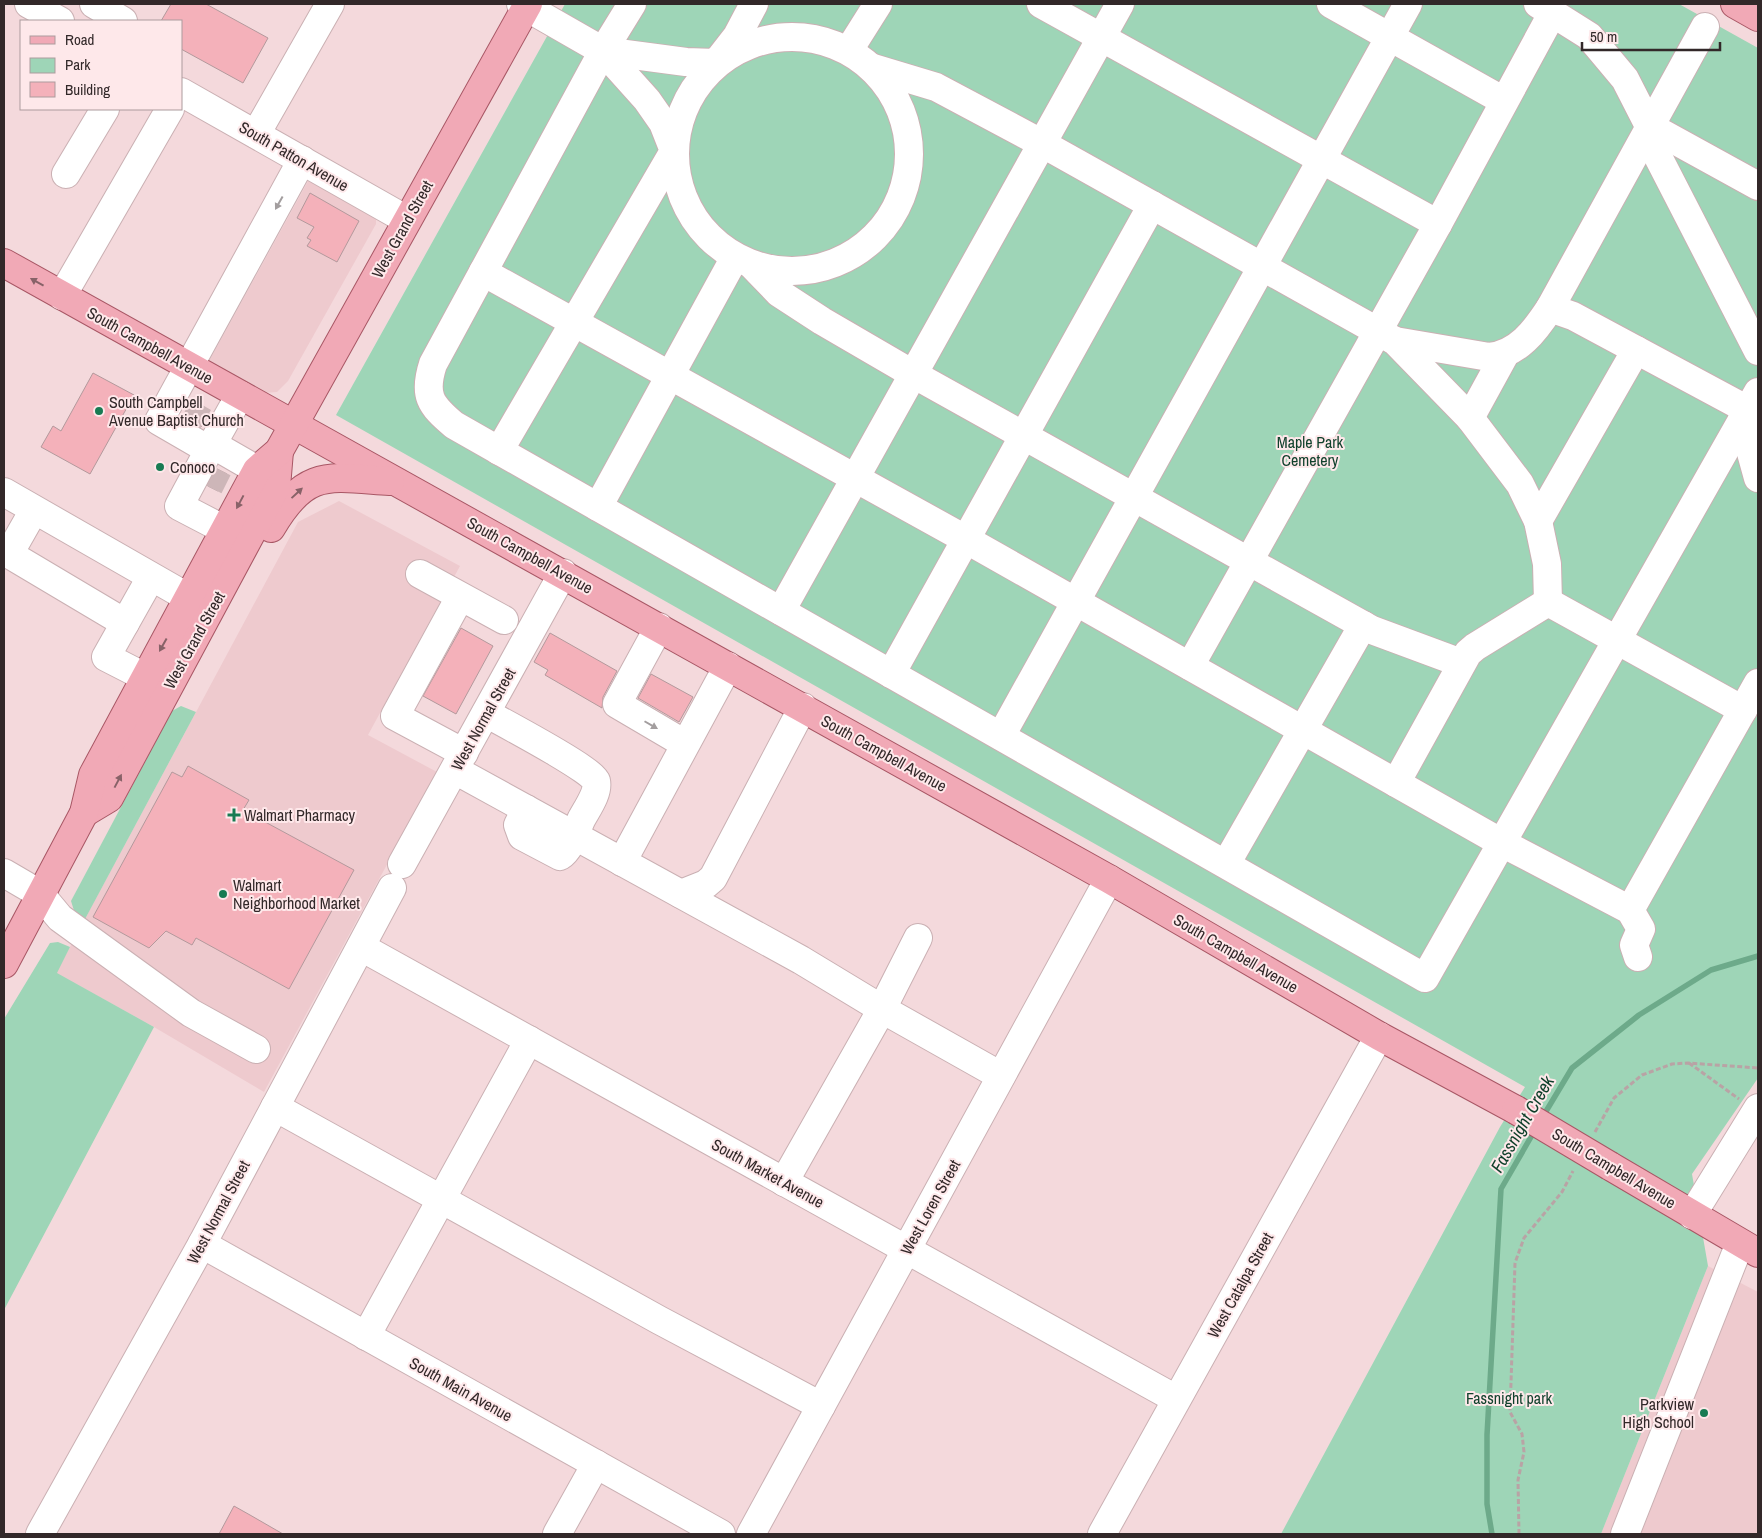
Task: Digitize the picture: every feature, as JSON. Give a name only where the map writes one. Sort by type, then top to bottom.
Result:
[{"type":"main road","points":[[1735,4],[1758,17]]},
{"type":"main road","name":"West Grand Street","points":[[4,964],[84,813],[93,775],[257,470],[279,451],[294,425],[525,5]]},
{"type":"main road","name":"South Campbell Avenue","points":[[4,263],[1109,879],[1379,1036],[1516,1110],[1749,1248]]},
{"type":"main road","name":"West Grand Street","points":[[84,813],[109,798],[225,584],[276,487],[279,451]]},
{"type":"main road","points":[[225,584],[247,570],[285,504],[307,484],[335,478],[397,481]]},
{"type":"street","points":[[32,4],[58,20]]},
{"type":"street","points":[[94,4],[121,20]]},
{"type":"street","points":[[130,20],[140,4]]},
{"type":"street","points":[[256,134],[330,4]]},
{"type":"street","points":[[632,4],[603,51],[433,364],[427,389],[434,407],[454,425],[499,451],[1425,978],[1749,408]]},
{"type":"street","points":[[754,4],[737,36],[692,92],[683,109],[677,127],[674,151],[678,183],[690,213],[710,238],[744,261],[779,293],[822,321],[913,374],[1364,625],[1409,645],[1461,663]]},
{"type":"street","points":[[849,50],[878,4]]},
{"type":"street","points":[[1041,4],[1321,161],[1438,224]]},
{"type":"street","points":[[781,611],[854,477],[1043,144],[1120,4]]},
{"type":"street","points":[[1331,4],[1504,101]]},
{"type":"street","points":[[1001,736],[1408,4]]},
{"type":"street","points":[[525,5],[603,51],[647,100],[663,123],[674,151]]},
{"type":"street","points":[[1190,666],[1248,561],[1386,336],[1438,224],[1504,101],[1545,8],[1588,36],[1625,79],[1649,126],[1653,147],[1758,351]]},
{"type":"street","points":[[1470,418],[1504,356],[1524,342],[1550,308],[1705,27]]},
{"type":"street","points":[[603,51],[686,62],[716,63],[740,48],[767,38],[804,37],[823,40],[849,50],[873,68],[894,94],[906,125],[909,159],[903,192],[887,222],[864,246],[835,263],[802,271],[769,270],[744,261]]},
{"type":"street","points":[[873,68],[936,87],[1043,144],[1386,336],[1470,418],[1520,484],[1538,521],[1547,564],[1548,602]]},
{"type":"street","name":"South Patton Avenue","points":[[182,93],[407,220]]},
{"type":"street","points":[[66,174],[104,110]]},
{"type":"street","points":[[62,296],[169,110]]},
{"type":"street","points":[[1649,126],[1758,186]]},
{"type":"street","points":[[499,451],[674,151]]},
{"type":"street","points":[[195,514],[206,441],[190,367],[302,160]]},
{"type":"street","points":[[891,674],[1152,205]]},
{"type":"street","points":[[598,507],[670,376],[744,261]]},
{"type":"street","points":[[483,272],[967,540],[1502,843],[1630,910],[1641,929],[1634,946],[1638,958]]},
{"type":"street","points":[[1550,308],[1573,316],[1749,408]]},
{"type":"street","points":[[1386,336],[1489,357],[1504,356]]},
{"type":"street","points":[[1538,521],[1636,350]]},
{"type":"street","points":[[225,530],[179,506],[206,441],[240,395]]},
{"type":"street","points":[[1749,408],[1758,478]]},
{"type":"street","points":[[206,441],[257,470]]},
{"type":"street","points":[[4,492],[189,598]]},
{"type":"street","points":[[34,510],[9,554],[125,623]]},
{"type":"street","name":"West Normal Street","points":[[40,1534],[202,1244],[397,876],[563,573]]},
{"type":"street","points":[[420,574],[504,620]]},
{"type":"street","points":[[145,677],[106,657],[151,576]]},
{"type":"street","points":[[460,597],[395,716],[526,809],[801,960],[882,1009],[1001,1076]]},
{"type":"street","points":[[1548,602],[1743,710]]},
{"type":"street","points":[[1396,783],[1461,663],[1475,647],[1548,602]]},
{"type":"street","points":[[1226,864],[1364,625]]},
{"type":"street","points":[[659,627],[617,704],[686,744]]},
{"type":"street","points":[[622,862],[728,666]]},
{"type":"street","points":[[1630,910],[1758,683]]},
{"type":"street","points":[[681,894],[706,884],[713,878],[803,707]]},
{"type":"street","points":[[486,713],[574,763],[594,778],[596,790],[574,835]]},
{"type":"street","points":[[4,873],[40,894],[60,918],[191,1013],[256,1049]]},
{"type":"street","name":"West Loren Street","points":[[751,1534],[1109,879]]},
{"type":"street","points":[[784,1182],[882,1009],[918,938]]},
{"type":"street","name":"South Market Avenue","points":[[361,947],[1176,1399]]},
{"type":"street","name":"West Catalpa Street","points":[[1102,1534],[1379,1036]]},
{"type":"street","points":[[366,1336],[529,1040]]},
{"type":"street","points":[[275,1107],[617,1297],[821,1406]]},
{"type":"street","points":[[1692,1214],[1757,1110]]},
{"type":"street","name":"South Main Avenue","points":[[202,1244],[722,1534]]},
{"type":"street","points":[[1625,1534],[1749,1248]]},
{"type":"street","points":[[557,1534],[596,1464]]},
{"type":"path","points":[[1590,1140],[1614,1098],[1642,1075],[1672,1064],[1688,1063],[1706,1062],[1758,1068]]},
{"type":"path","points":[[1688,1063],[1757,1110]]},
{"type":"path","points":[[1519,1534],[1518,1480],[1524,1452],[1522,1434],[1510,1412],[1516,1263],[1524,1238],[1562,1192],[1576,1166]]},
{"type":"shaded area","points":[[312,174],[376,216],[376,224],[288,381],[277,392],[263,393],[208,363]]},
{"type":"shaded area","points":[[339,501],[460,566],[368,735],[437,772],[264,1092],[154,1027],[56,973],[298,522]]},
{"type":"shaded area","name":"Parkview High School","points":[[1708,1266],[1758,1292],[1758,1534],[1601,1534]]},
{"type":"green space","name":"Maple Park Cemetery","points":[[565,4],[1679,4],[1758,48],[1758,1078],[1692,1174],[1708,1266],[1601,1534],[1281,1534],[1500,1127],[1525,1087],[336,415]]},
{"type":"green space","points":[[181,706],[196,712],[84,921],[76,917],[71,901],[172,711]]},
{"type":"green space","points":[[58,942],[70,947],[57,973],[154,1027],[4,1310],[4,1019],[50,943]]},
{"type":"building","points":[[171,4],[206,4],[268,38],[243,83],[182,50],[182,20],[162,20]]},
{"type":"building","points":[[310,193],[359,221],[337,262],[307,246],[311,240],[307,238],[314,227],[297,218]]},
{"type":"building","name":"South Campbell Avenue Baptist Church","points":[[93,373],[134,395],[90,474],[41,447],[53,426],[61,431]]},
{"type":"building","points":[[191,402],[209,413],[201,427],[183,417]]},
{"type":"building","points":[[217,469],[227,474],[218,491],[208,486]]},
{"type":"building","points":[[461,628],[493,646],[456,714],[423,696]]},
{"type":"building","points":[[550,633],[617,671],[603,697],[602,708],[545,675],[548,670],[534,662]]},
{"type":"building","points":[[651,674],[693,697],[679,722],[638,698]]},
{"type":"building","name":"Walmart Neighborhood Market","points":[[188,766],[249,800],[243,810],[354,870],[289,989],[196,938],[192,945],[166,931],[149,948],[93,917],[172,772],[182,777]]},
{"type":"building","points":[[234,1506],[250,1515],[283,1534],[219,1534]]},
{"type":"waterway","name":"Fassnight Creek","points":[[1542,1118],[1572,1068],[1639,1015],[1711,970],[1758,956]]},
{"type":"waterway","name":"Fassnight Creek","points":[[1492,1534],[1487,1504],[1487,1435],[1501,1189],[1535,1130]]},
{"type":"tunnel","points":[[185,411],[204,422]]},
{"type":"tunnel","points":[[209,487],[218,469]]},
{"type":"place","name":"South Campbell Avenue Baptist Church","points":[[99,411]]},
{"type":"place","name":"Conoco","points":[[160,467]]},
{"type":"place","name":"Walmart Pharmacy","points":[[234,815]]},
{"type":"place","name":"Walmart Neighborhood Market","points":[[223,894]]},
{"type":"place","name":"Parkview High School","points":[[1704,1413]]},
{"type":"park label","name":"Fassnight park","points":[[1509,1398]]}]
